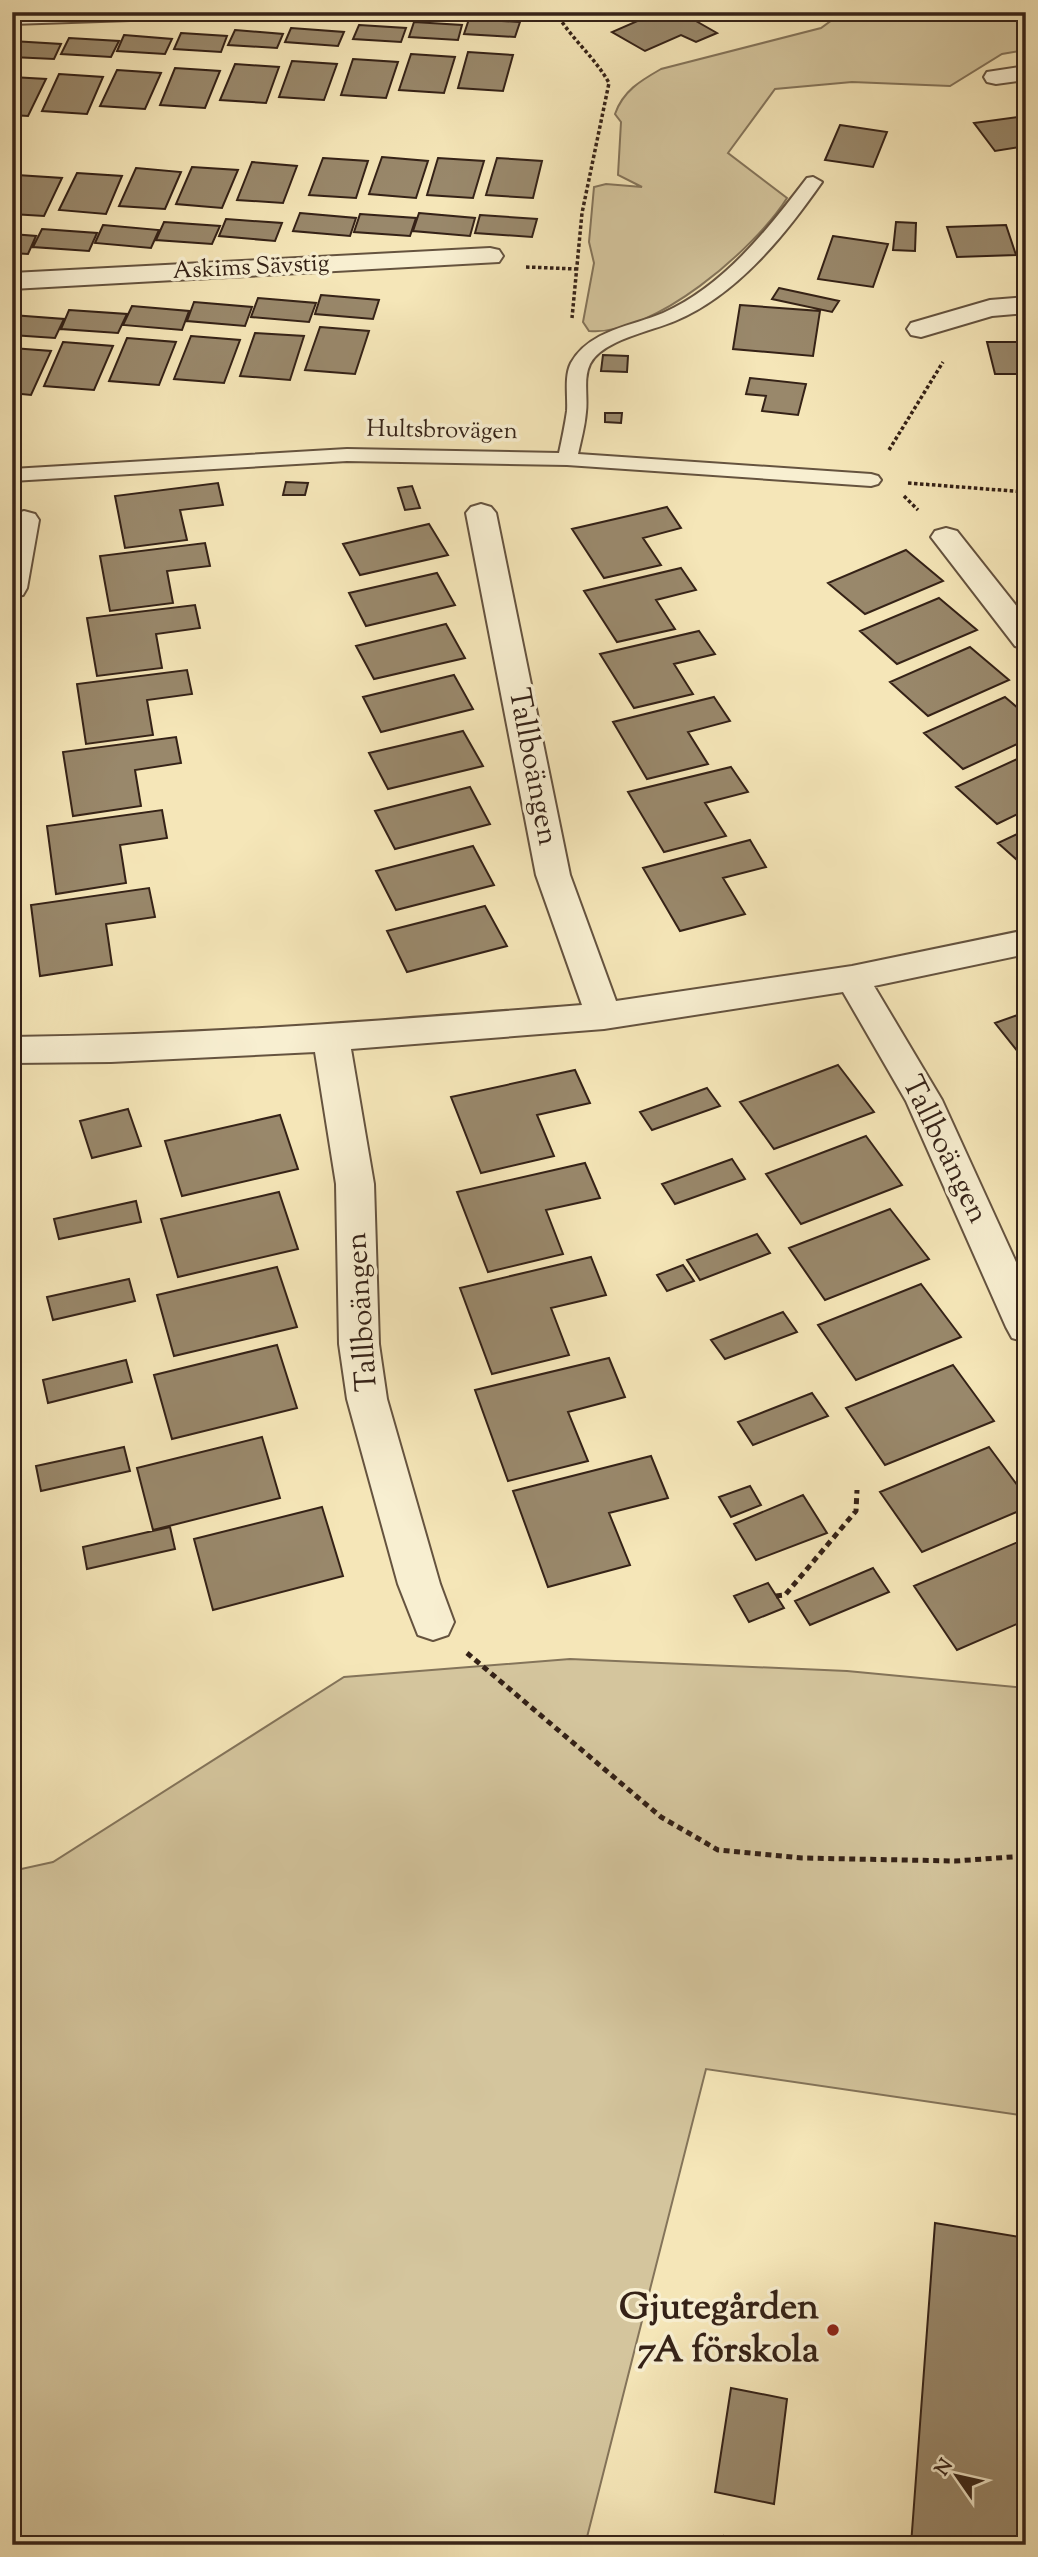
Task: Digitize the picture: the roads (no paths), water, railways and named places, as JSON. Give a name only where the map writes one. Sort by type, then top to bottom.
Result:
[{"type":"street","points":[[12,17],[160,12]]},
{"type":"street","points":[[996,77],[1026,73]]},
{"type":"street","name":"Askims Sävstig","points":[[12,281],[490,256]]},
{"type":"street","points":[[921,329],[990,309],[1026,305]]},
{"type":"street","name":"Tallboängen","points":[[481,513],[553,874],[604,1016]]},
{"type":"street","points":[[12,588],[24,520]]},
{"type":"street","points":[[946,537],[1026,639]]},
{"type":"street","points":[[12,1050],[110,1049],[331,1038],[604,1016],[852,978],[1026,942]]},
{"type":"street","name":"Tallboängen","points":[[852,978],[924,1100],[1026,1327]]},
{"type":"street","name":"Tallboängen","points":[[331,1038],[356,1189],[359,1345],[367,1399],[419,1584],[433,1622]]},
{"type":"lane","points":[[567,459],[577,408],[580,363],[591,351],[618,336],[671,317],[704,299],[729,278],[786,219],[813,182]]},
{"type":"lane","name":"Hultsbrovägen","points":[[12,475],[347,455],[567,459],[871,480]]},
{"type":"place","name":"Gjutegården 7A förskola","points":[[833,2330]]}]
